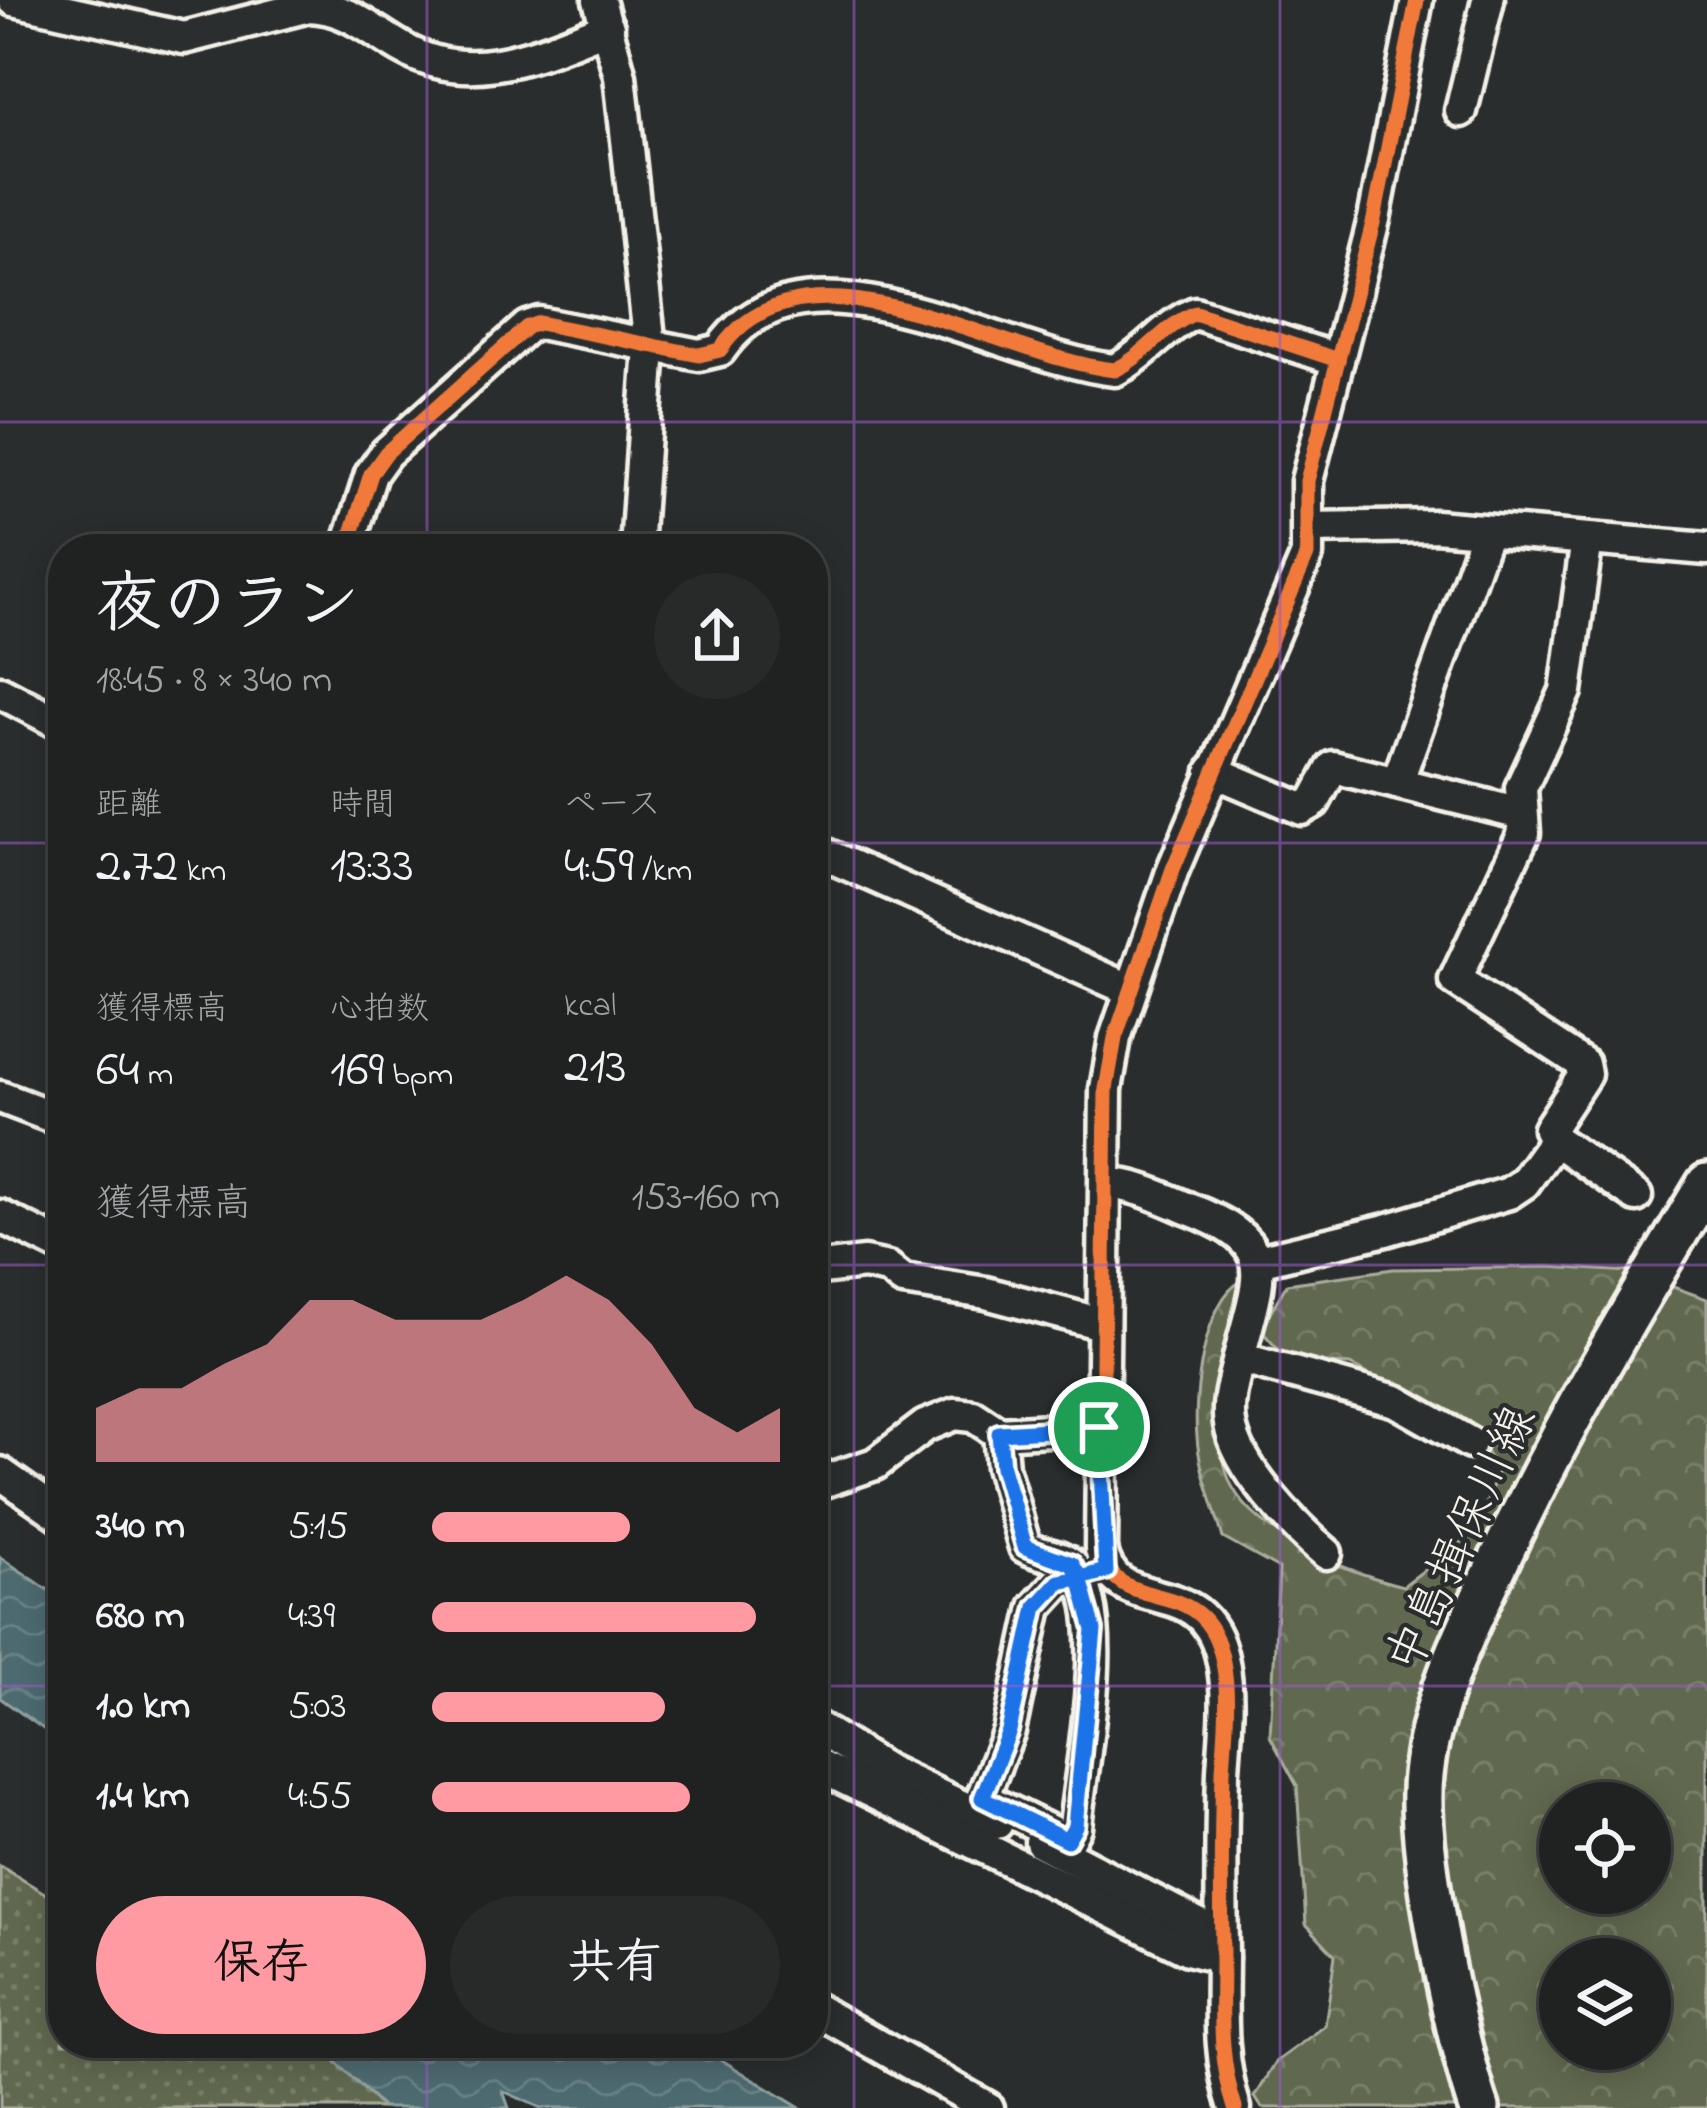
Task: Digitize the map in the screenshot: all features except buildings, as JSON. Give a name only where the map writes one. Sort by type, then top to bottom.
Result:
[{"type":"main road","name":"中島揖保川線","points":[[1479,2108],[1425,1839],[1422,1779],[1432,1724],[1454,1657],[1546,1457],[1707,1184]]},
{"type":"street","points":[[14,0],[184,38],[309,6],[329,6],[407,51],[474,70],[603,14],[620,76],[650,346],[637,534]]},
{"type":"street","points":[[1093,1574],[1059,1582],[1036,1607],[1009,1731],[982,1798],[1067,1840],[1075,1826],[1094,1630],[1109,1060],[1213,771],[1307,555],[1306,481],[1374,219],[1418,0]]},
{"type":"street","points":[[1461,110],[1488,0]]},
{"type":"street","points":[[352,534],[370,474],[386,453],[527,327],[539,323],[699,355],[720,350],[739,323],[775,303],[825,298],[895,308],[1115,370],[1140,358],[1178,320],[1196,313],[1338,360]]},
{"type":"street","points":[[1308,529],[1401,525],[1707,548]]},
{"type":"street","points":[[1396,783],[1487,530]]},
{"type":"street","points":[[1587,539],[1565,691],[1521,788],[1524,833],[1455,980],[1583,1064],[1585,1074],[1549,1129],[1555,1140],[1636,1196]]},
{"type":"street","points":[[0,692],[48,717]]},
{"type":"street","points":[[1213,771],[1302,809],[1314,802],[1333,767],[1509,811],[1522,808]]},
{"type":"street","points":[[828,856],[1131,990]]},
{"type":"street","points":[[0,1097],[48,1115]]},
{"type":"street","points":[[1258,1261],[1386,1230],[1509,1192],[1524,1183],[1555,1140]]},
{"type":"street","points":[[1108,1184],[1128,1185],[1240,1232],[1258,1261],[1230,1392],[1230,1425],[1238,1447],[1290,1523],[1326,1553]]},
{"type":"street","points":[[0,1216],[48,1239]]},
{"type":"street","points":[[828,1267],[864,1263],[888,1268],[903,1280],[986,1293],[1102,1324]]},
{"type":"street","points":[[1239,1358],[1396,1401],[1470,1443]]},
{"type":"street","points":[[828,1480],[875,1464],[938,1418],[973,1416],[999,1433],[1099,1427]]},
{"type":"street","points":[[999,1433],[1002,1467],[1025,1547],[1190,1607],[1207,1619],[1219,1639],[1226,1704],[1222,2059],[1232,2105]]},
{"type":"street","points":[[0,1473],[48,1506]]},
{"type":"street","points":[[828,1734],[907,1781],[1076,1858],[1221,1947]]},
{"type":"street","points":[[828,1771],[952,1837],[1188,1949],[1221,1947]]},
{"type":"street","points":[[828,2017],[988,2108]]},
{"type":"green space","points":[[1549,1267],[1631,1272],[1707,1299],[1707,2108],[1262,2108],[1255,2097],[1277,2061],[1325,2026],[1335,1955],[1306,1924],[1297,1786],[1270,1736],[1279,1569],[1223,1538],[1198,1450],[1199,1375],[1218,1308],[1241,1281],[1224,1373],[1225,1466],[1250,1510],[1298,1545],[1403,1586],[1476,1531],[1498,1471],[1470,1426],[1350,1365],[1289,1362],[1260,1329],[1287,1284],[1393,1269]]},
{"type":"green space","points":[[0,1866],[48,1895],[48,2058],[331,2058],[383,2108],[0,2108]]},
{"type":"water","points":[[0,1557],[48,1590],[48,1732],[0,1698]]},
{"type":"water","points":[[331,2058],[718,2058],[800,2108],[541,2108],[503,2091],[509,2108],[383,2108]]},
{"type":"cycle path","points":[[1235,2108],[1222,2032],[1227,1703],[1223,1662],[1213,1633],[1198,1614],[1124,1584],[1110,1571],[1101,1549],[1106,1089],[1115,1038],[1173,869],[1307,555],[1307,481],[1374,219],[1417,0]]},
{"type":"cycle path","points":[[352,534],[371,474],[386,453],[527,327],[539,323],[699,355],[720,350],[756,315],[801,300],[852,300],[907,310],[1069,361],[1115,370],[1195,313],[1338,360]]},
{"type":"route","points":[[1099,1427],[999,1433],[1002,1467],[1025,1547],[1072,1564],[1080,1578],[1059,1582],[1036,1607],[1009,1731],[982,1798],[1067,1840],[1075,1826],[1094,1630],[1080,1578],[1106,1571],[1101,1549],[1099,1427]]}]
